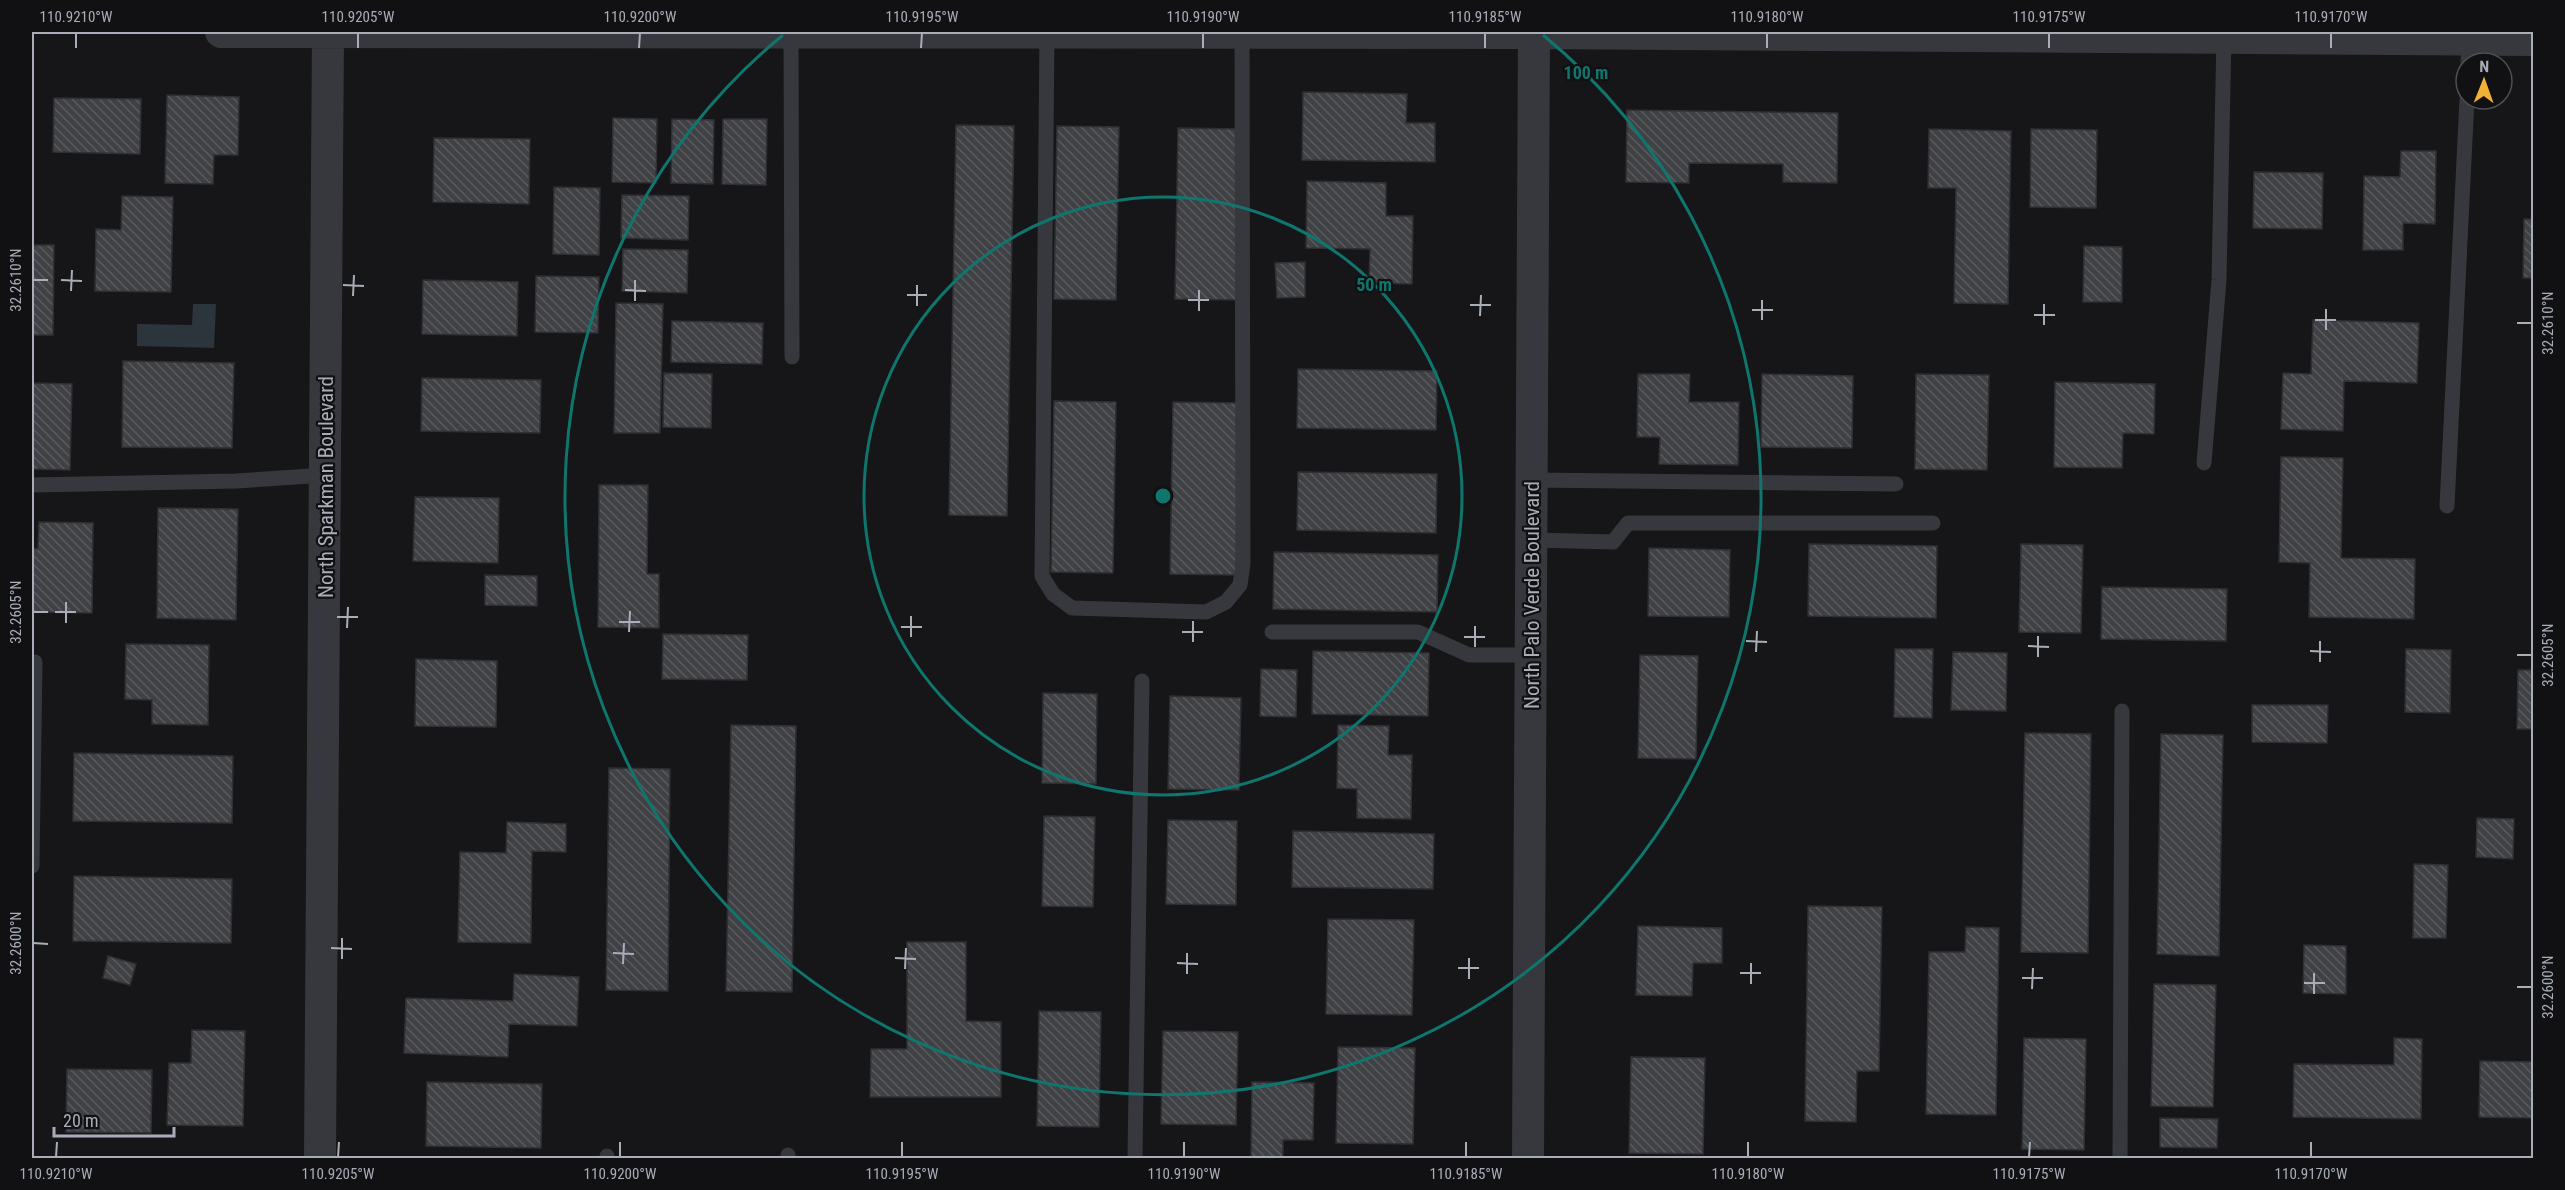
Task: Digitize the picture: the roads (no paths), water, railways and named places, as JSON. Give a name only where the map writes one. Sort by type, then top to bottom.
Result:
[{"type":"street","points":[[221,32],[1534,32],[2344,36],[2460,51]]},
{"type":"street","name":"North Sparkman Boulevard","points":[[320,1158],[328,32]]},
{"type":"street","name":"North Palo Verde Boulevard","points":[[1528,1158],[1534,32]]},
{"type":"street","points":[[2474,51],[2534,40]]},
{"type":"lane","points":[[1047,32],[1042,576],[1053,594],[1072,608],[1206,612],[1226,602],[1240,585],[1243,564],[1242,32]]},
{"type":"lane","points":[[791,33],[792,357]]},
{"type":"lane","points":[[2204,463],[2219,280],[2224,35]]},
{"type":"lane","points":[[2447,506],[2466,111]]},
{"type":"lane","points":[[32,485],[236,481],[326,475]]},
{"type":"lane","points":[[1532,480],[1896,483]]},
{"type":"lane","points":[[1532,540],[1613,542],[1628,523],[1933,523]]},
{"type":"lane","points":[[1272,632],[1418,632],[1469,655],[1532,655]]},
{"type":"lane","points":[[32,662],[35,662],[32,866]]},
{"type":"lane","points":[[1135,1158],[1142,681]]},
{"type":"lane","points":[[2120,1158],[2122,711]]}]
